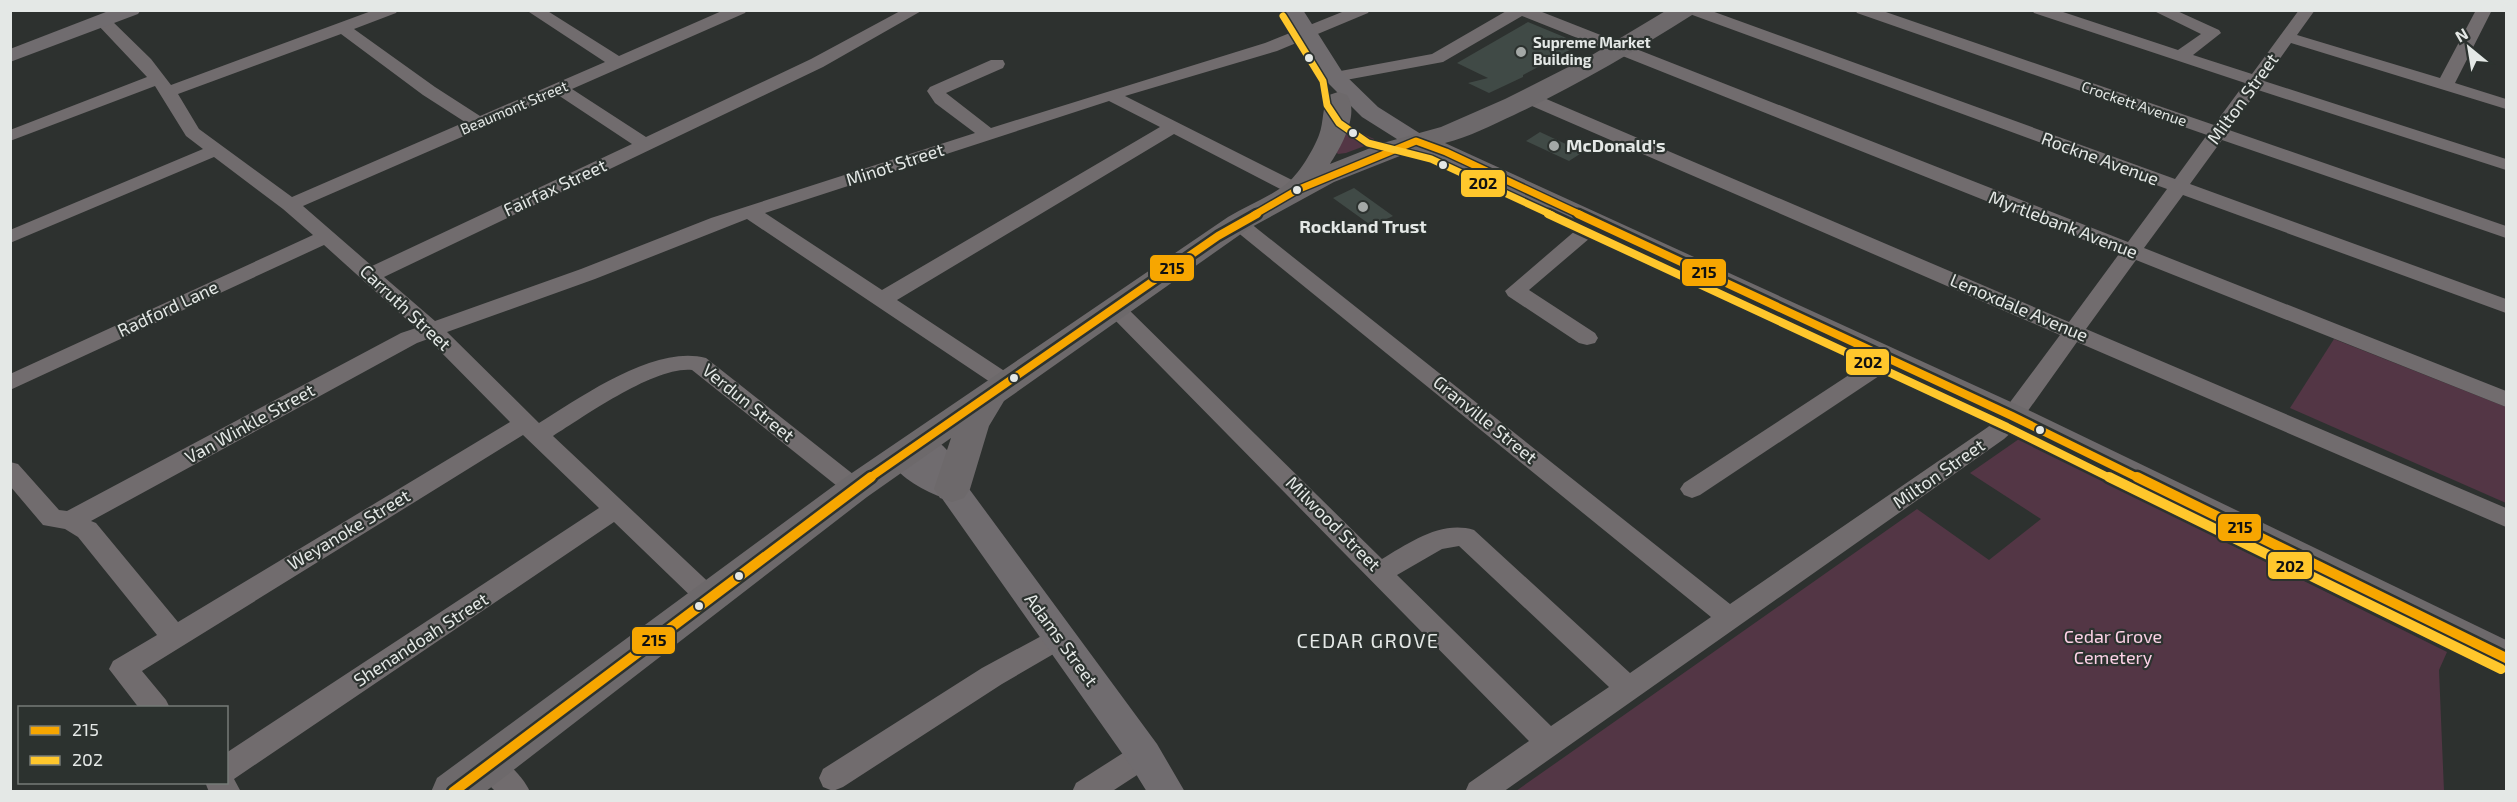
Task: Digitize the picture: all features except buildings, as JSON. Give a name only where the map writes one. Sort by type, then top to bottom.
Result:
[{"type":"highway","points":[[452,792],[855,488],[1238,223],[1297,190],[1416,141],[1451,133],[1531,99],[1611,47],[1658,10]]},
{"type":"highway","points":[[1416,141],[1433,124],[1521,88],[1611,47],[1684,10]]},
{"type":"highway","points":[[1297,190],[1333,138],[1339,114],[1337,89]]},
{"type":"highway","points":[[1416,141],[1446,152],[2012,416],[2506,658]]},
{"type":"highway","points":[[952,489],[972,426],[1000,388]]},
{"type":"main road","points":[[10,56],[131,10]]},
{"type":"main road","points":[[1293,10],[1337,89],[1348,115],[1373,132],[1416,141]]},
{"type":"main road","name":"Adams Street","points":[[910,449],[931,481],[952,489],[1144,755],[1167,792]]},
{"type":"street","points":[[10,136],[343,28],[390,10]]},
{"type":"street","points":[[534,10],[618,63]]},
{"type":"street","name":"Beaumont Street","points":[[290,205],[739,10]]},
{"type":"street","name":"Fairfax Street","points":[[370,275],[817,63],[915,10]]},
{"type":"street","name":"Minot Street","points":[[430,329],[588,274],[750,212],[1110,96],[1271,47],[1362,10]]},
{"type":"street","points":[[1337,89],[1437,58],[1521,10]]},
{"type":"street","name":"Myrtlebank Avenue","points":[[1521,10],[2506,399]]},
{"type":"street","name":"Rockne Avenue","points":[[1693,10],[2506,306]]},
{"type":"street","name":"Crockett Avenue","points":[[1863,10],[2506,232]]},
{"type":"street","points":[[2040,10],[2506,165]]},
{"type":"street","points":[[2160,10],[2213,33],[2180,56]]},
{"type":"street","points":[[2445,85],[2484,10]]},
{"type":"street","name":"Milton Street","points":[[1479,792],[1989,439],[2012,416],[2288,37],[2304,11]]},
{"type":"street","name":"Carruth Street","points":[[103,21],[145,63],[163,86],[192,132],[290,205],[327,236],[430,329],[531,429],[709,598]]},
{"type":"street","points":[[343,28],[429,91],[478,123]]},
{"type":"street","points":[[2288,37],[2506,104]]},
{"type":"street","points":[[990,135],[941,99],[936,91],[997,64]]},
{"type":"street","points":[[559,88],[646,145]]},
{"type":"street","points":[[1110,96],[1297,190]]},
{"type":"street","name":"Lenoxdale Avenue","points":[[1531,99],[2506,518]]},
{"type":"street","points":[[883,299],[1172,128]]},
{"type":"street","points":[[10,237],[215,150]]},
{"type":"street","points":[[750,212],[883,299],[1000,388]]},
{"type":"street","points":[[1587,338],[1515,291],[1597,222]]},
{"type":"street","name":"Granville Street","points":[[1238,223],[1730,618]]},
{"type":"street","name":"Radford Lane","points":[[10,383],[327,236]]},
{"type":"street","name":"Milwood Street","points":[[1115,308],[1381,572],[1549,743]]},
{"type":"street","name":"Van Winkle Street","points":[[70,521],[409,338],[430,329]]},
{"type":"street","points":[[1692,489],[1889,359]]},
{"type":"street","name":"Verdun Street","points":[[531,429],[662,366],[691,360],[698,363],[855,488]]},
{"type":"street","name":"Weyanoke Street","points":[[154,706],[123,669],[531,429]]},
{"type":"street","points":[[10,470],[52,518],[70,521],[87,530],[174,637]]},
{"type":"street","name":"Shenandoah Street","points":[[228,768],[615,509]]},
{"type":"street","points":[[1381,572],[1442,538],[1454,534],[1465,537],[1629,688]]},
{"type":"street","points":[[833,778],[979,684],[1060,637]]},
{"type":"street","points":[[1086,792],[1144,755]]},
{"type":"street","points":[[488,765],[516,792]]},
{"type":"green space","points":[[1346,126],[1374,139],[1375,142],[1338,154],[1336,152]]},
{"type":"green space","points":[[2334,339],[2506,407],[2506,503],[2290,408]]},
{"type":"green space","name":"Cedar Grove Cemetery","points":[[2019,439],[2447,652],[2439,670],[2444,791],[1516,791],[1917,509],[1989,560],[2041,519],[1970,473]]},
{"type":"transit line","name":"202","points":[[1283,16],[1323,81],[1327,105],[1339,123],[1368,143],[1431,159],[2007,427],[2501,669]]},
{"type":"transit line","name":"215","points":[[453,792],[855,488],[1218,236],[1297,190],[1416,141],[1446,152],[2012,416],[2506,658]]},
{"type":"place","name":"Supreme Market Building","points":[[1521,52]]},
{"type":"place","name":"McDonald's","points":[[1554,146]]},
{"type":"place","name":"Rockland Trust","points":[[1363,207]]},
{"type":"district","name":"CEDAR GROVE","points":[[1368,641]]}]
